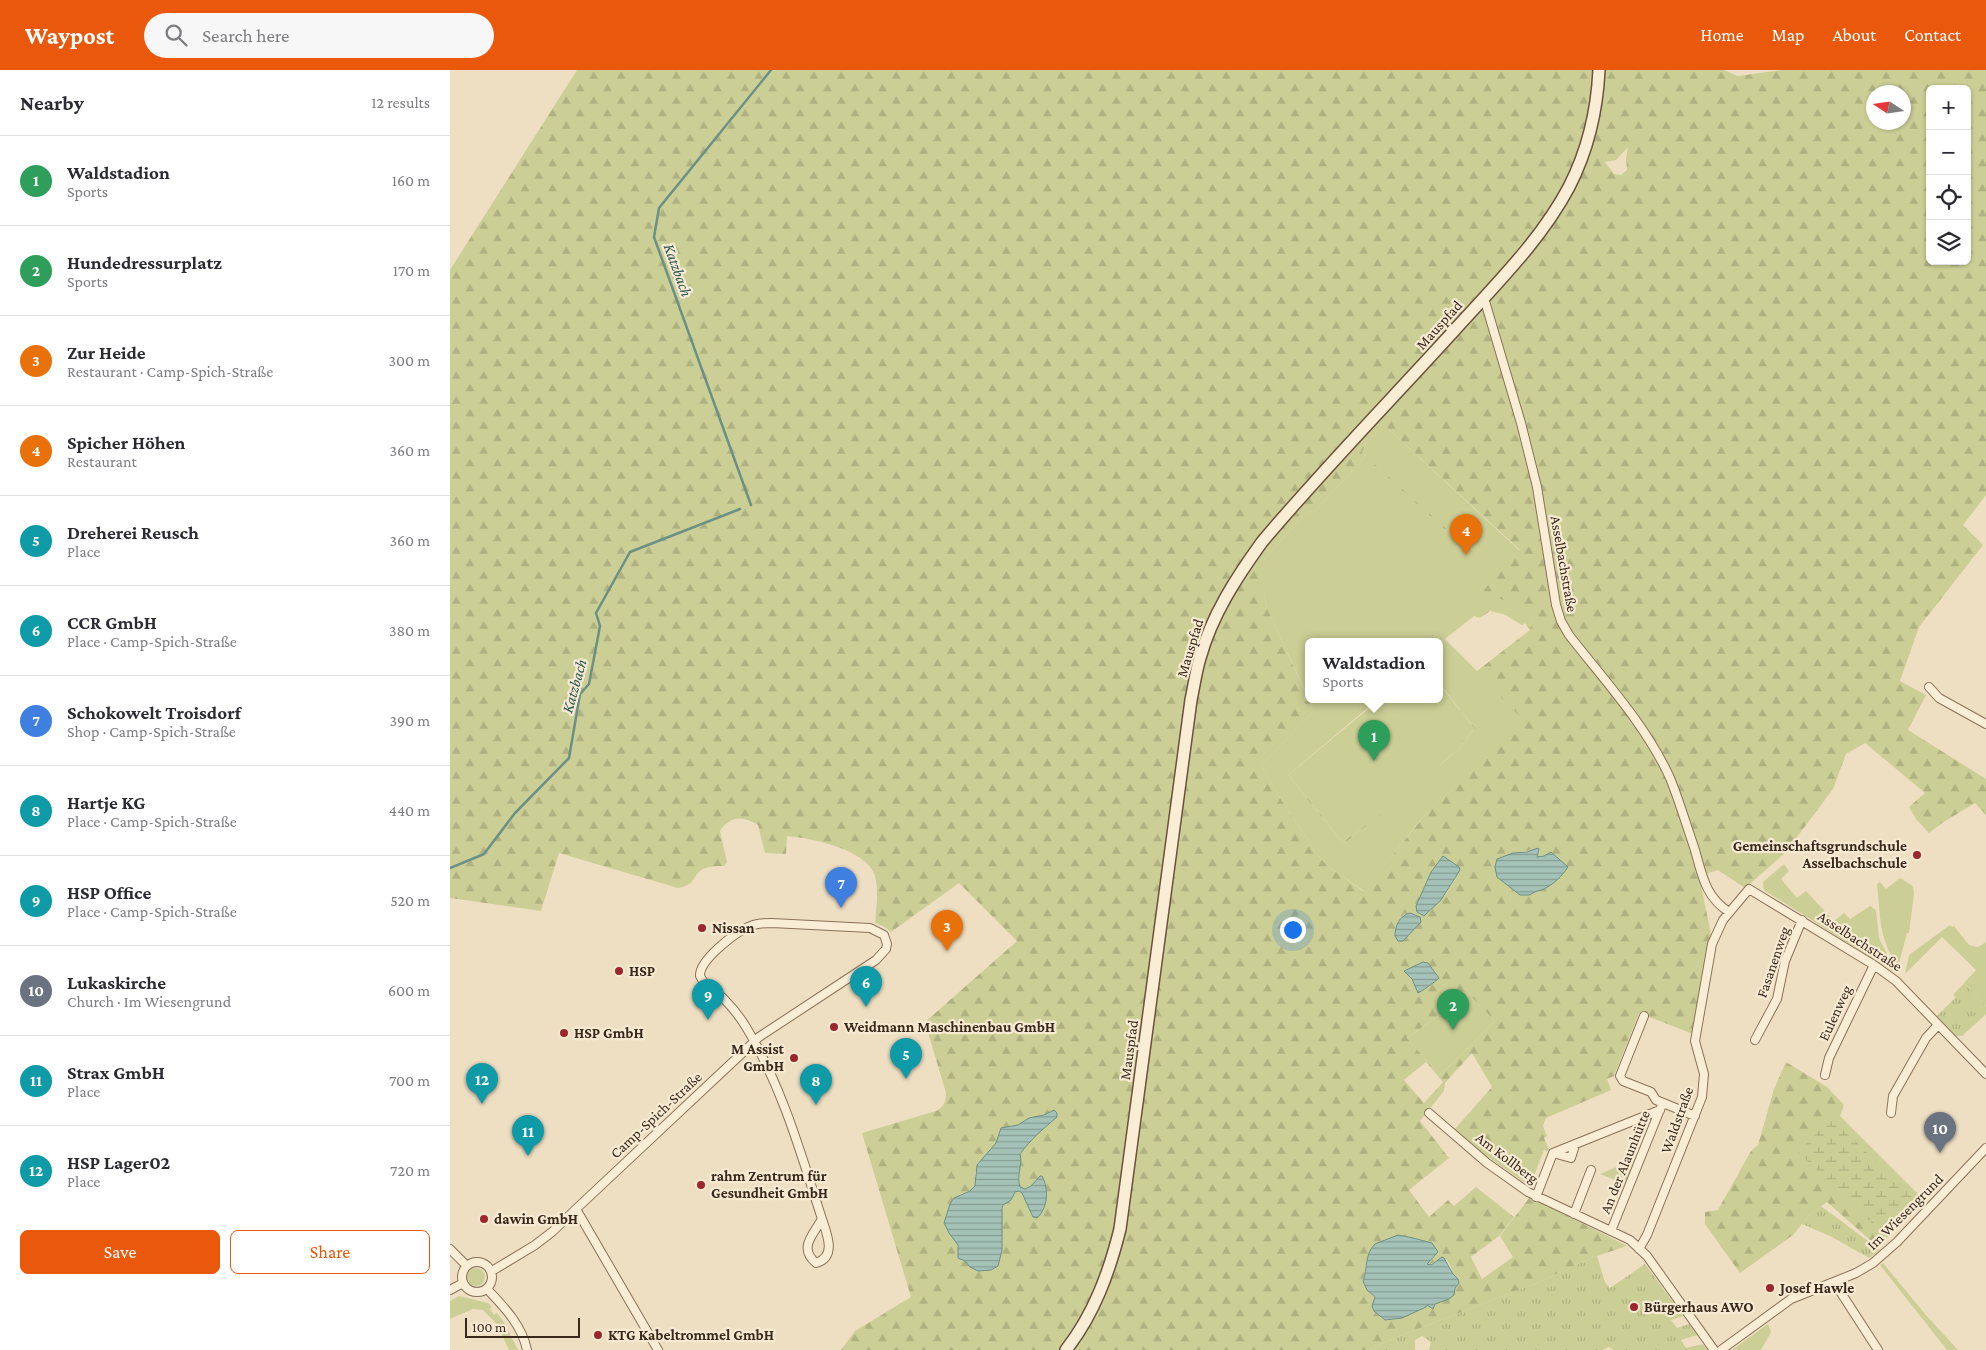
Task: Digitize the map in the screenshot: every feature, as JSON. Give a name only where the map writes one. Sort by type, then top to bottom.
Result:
[{"type":"street","name":"Mauspfad","points":[[1066,1350],[1090,1314],[1099,1294],[1112,1262],[1121,1224],[1191,700],[1200,658],[1214,621],[1236,579],[1274,528],[1484,298],[1545,226],[1568,188],[1584,152],[1596,108],[1599,70]]},
{"type":"street","name":"Asselbachstraße","points":[[1484,298],[1516,404],[1537,487],[1556,605],[1561,621],[1568,635],[1640,727],[1662,762],[1674,791],[1704,883],[1715,902],[1729,912]]},
{"type":"street","points":[[1929,687],[1939,698],[1986,724]]},
{"type":"street","name":"Asselbachstraße","points":[[1749,888],[1874,965],[1896,981],[1986,1074]]},
{"type":"street","name":"Waldstraße","points":[[1640,1249],[1702,1097],[1704,1084],[1703,1066],[1695,1041],[1712,944],[1718,928],[1749,888]]},
{"type":"street","name":"Fasanenweg","points":[[1755,1040],[1777,998],[1785,961],[1802,920]]},
{"type":"street","name":"Camp-Spich-Straße","points":[[492,1271],[535,1245],[552,1232],[754,1042],[876,960],[886,949],[887,944],[884,935],[870,928],[767,923],[748,927],[732,936],[702,964],[700,976],[706,984],[733,1008],[754,1042],[777,1089],[798,1145],[822,1219],[828,1238],[829,1248],[827,1257],[823,1261],[816,1263],[810,1258],[807,1250],[808,1242],[822,1219]]},
{"type":"street","name":"Eulenweg","points":[[1825,1075],[1829,1058],[1874,965]]},
{"type":"street","points":[[1644,1016],[1620,1076],[1623,1081],[1651,1092],[1662,1106],[1695,1116]]},
{"type":"street","points":[[1891,1113],[1892,1096],[1926,1038],[1938,1025]]},
{"type":"street","points":[[1536,1197],[1554,1154],[1571,1158],[1575,1145],[1662,1106]]},
{"type":"street","name":"An der Alaunhütte","points":[[1611,1231],[1662,1106]]},
{"type":"street","name":"Am Kollberg","points":[[1430,1113],[1488,1163],[1536,1197],[1630,1240],[1640,1249]]},
{"type":"street","name":"Im Wiesengrund","points":[[1721,1350],[1791,1299],[1856,1273],[1873,1263],[1885,1253],[1986,1148]]},
{"type":"street","points":[[1574,1214],[1592,1170]]},
{"type":"street","points":[[576,1209],[658,1350]]},
{"type":"street","points":[[450,1249],[467,1266]]},
{"type":"street","points":[[1640,1249],[1714,1350]]},
{"type":"street","points":[[478,1262],[486,1264],[492,1271],[492,1281],[487,1289],[478,1293],[466,1288],[463,1283],[462,1274],[467,1266],[478,1262]]},
{"type":"street","points":[[1834,1282],[1878,1350]]},
{"type":"street","points":[[450,1290],[463,1283]]},
{"type":"street","points":[[487,1289],[508,1310],[519,1329],[527,1350]]},
{"type":"green space","points":[[577,70],[1724,70],[1738,76],[1782,70],[1986,70],[1986,495],[1963,525],[1983,545],[1919,627],[1900,681],[1926,695],[1908,730],[1986,779],[1986,815],[1975,803],[1929,833],[1916,819],[1909,807],[1925,793],[1865,743],[1846,754],[1833,789],[1785,853],[1745,888],[1718,870],[1699,876],[1711,934],[1693,1034],[1639,1013],[1614,1076],[1607,1079],[1611,1090],[1546,1118],[1543,1126],[1547,1136],[1544,1138],[1550,1152],[1544,1150],[1530,1186],[1469,1144],[1454,1130],[1492,1087],[1472,1053],[1445,1083],[1444,1091],[1420,1121],[1449,1158],[1409,1190],[1429,1217],[1448,1200],[1454,1206],[1476,1187],[1514,1217],[1499,1236],[1471,1257],[1482,1279],[1513,1257],[1500,1236],[1530,1197],[1627,1246],[1597,1256],[1534,1284],[1390,1340],[1370,1350],[841,1350],[855,1331],[911,1297],[862,1133],[936,1111],[943,1106],[946,1093],[925,1022],[1017,941],[959,883],[891,932],[875,923],[877,887],[875,876],[870,867],[861,859],[850,852],[823,842],[787,836],[786,854],[765,853],[758,825],[742,819],[728,822],[720,831],[727,862],[724,866],[703,869],[692,882],[678,888],[559,853],[541,911],[450,898],[450,270]],"holes":[[[1628,147],[1626,158],[1627,170],[1621,175],[1614,174],[1605,162],[1616,160]],[[1365,457],[1449,533],[1396,590],[1313,513]],[[1539,849],[1537,857],[1552,853],[1561,863],[1567,865],[1559,877],[1549,885],[1523,895],[1516,892],[1497,877],[1497,859],[1513,853]],[[1445,857],[1459,867],[1460,870],[1446,894],[1428,913],[1416,906],[1424,886],[1440,860]],[[1404,914],[1421,922],[1403,941],[1396,928]],[[1428,963],[1439,977],[1421,992],[1405,971]],[[1469,994],[1495,1021],[1440,1076],[1407,1038]],[[1426,1062],[1443,1082],[1424,1103],[1404,1080]],[[1054,1110],[1057,1117],[1034,1136],[1020,1154],[1019,1183],[1020,1187],[1025,1189],[1031,1186],[1039,1177],[1044,1179],[1046,1196],[1032,1215],[1022,1193],[1019,1191],[1014,1193],[1002,1208],[984,1271],[980,1271],[960,1259],[957,1243],[945,1227],[961,1194],[970,1191],[975,1186],[977,1182],[975,1173],[982,1159],[996,1143],[1001,1128],[1018,1125],[1029,1118],[1044,1115]],[[1398,1235],[1429,1242],[1437,1253],[1427,1262],[1429,1265],[1442,1257],[1446,1260],[1452,1269],[1454,1295],[1435,1304],[1431,1309],[1427,1305],[1402,1318],[1382,1319],[1375,1298],[1366,1289],[1363,1282],[1367,1257],[1375,1244]]]},
{"type":"green space","points":[[1383,424],[1520,551],[1534,614],[1530,630],[1525,623],[1522,625],[1506,615],[1490,610],[1480,618],[1474,616],[1444,639],[1524,720],[1421,819],[1364,891],[1329,867],[1319,857],[1278,795],[1261,765],[1314,711],[1310,703],[1373,703],[1288,775],[1343,844],[1373,820],[1343,842],[1289,775],[1375,703],[1443,703],[1443,689],[1474,728],[1459,747],[1437,768],[1460,748],[1475,728],[1443,688],[1443,638],[1305,638],[1305,690],[1267,608],[1263,588],[1263,561],[1302,516],[1310,511],[1313,513],[1366,456],[1362,453],[1365,445]]},
{"type":"green space","points":[[1507,616],[1515,619],[1522,624],[1525,623],[1522,625]]},
{"type":"green space","points":[[1443,688],[1475,728],[1460,748],[1437,768],[1474,728]]},
{"type":"green space","points":[[1375,703],[1289,775],[1343,842],[1389,808],[1343,844],[1288,775]]},
{"type":"green space","points":[[1784,864],[1789,871],[1781,879],[1797,898],[1806,891],[1834,921],[1844,913],[1850,919],[1870,906],[1876,910],[1879,938],[1895,970],[1892,971],[1764,890],[1763,882]]},
{"type":"green space","points":[[1900,878],[1913,886],[1914,894],[1909,933],[1907,933],[1898,967],[1884,936],[1877,884],[1880,882],[1886,889]]},
{"type":"green space","points":[[1950,925],[1954,926],[1969,945],[1978,947],[1986,942],[1986,1006],[1964,983],[1976,970],[1942,937],[1905,974],[1909,955]]},
{"type":"green space","points":[[1964,983],[1986,1006],[1986,1014],[1962,1036],[1956,1036],[1937,1016],[1956,997],[1953,995]]},
{"type":"green space","points":[[1470,994],[1495,1021],[1440,1076],[1407,1038]]},
{"type":"green space","points":[[1786,1062],[1827,1087],[1844,1105],[1840,1116],[1923,1199],[1878,1247],[1827,1202],[1809,1215],[1793,1235],[1740,1273],[1705,1224],[1705,1212],[1718,1210],[1751,1151],[1758,1145],[1774,1089]]},
{"type":"green space","points":[[1831,1118],[1918,1201],[1883,1234],[1798,1152]]},
{"type":"green space","points":[[1638,1158],[1627,1185],[1600,1174]]},
{"type":"green space","points":[[1821,1206],[1880,1250],[1869,1258],[1830,1236],[1802,1224],[1809,1215]]},
{"type":"green space","points":[[1597,1256],[1605,1282],[1610,1288],[1645,1264],[1683,1316],[1671,1320],[1677,1328],[1689,1324],[1697,1335],[1681,1340],[1686,1348],[1703,1344],[1707,1350],[1614,1350],[1609,1347],[1602,1350],[1429,1350],[1431,1342],[1422,1336],[1415,1340],[1415,1350],[1370,1350],[1390,1340],[1534,1284]]},
{"type":"green space","points":[[1883,1263],[1958,1350],[1947,1350],[1880,1265]]},
{"type":"green space","points":[[476,1268],[482,1271],[485,1277],[482,1283],[476,1286],[470,1283],[467,1277],[470,1271]]},
{"type":"green space","points":[[459,1296],[488,1303],[492,1307],[490,1309],[494,1315],[497,1313],[503,1321],[518,1350],[509,1350],[497,1324],[483,1310],[473,1309],[450,1319],[450,1301]]},
{"type":"green space","points":[[1768,1324],[1771,1332],[1761,1350],[1732,1350]]},
{"type":"water","points":[[1538,848],[1537,857],[1551,852],[1568,867],[1558,880],[1548,887],[1530,895],[1520,895],[1497,877],[1495,867],[1497,859],[1513,853],[1527,852]]},
{"type":"water","points":[[1443,856],[1459,867],[1460,870],[1441,900],[1424,916],[1417,912],[1416,906],[1431,872]]},
{"type":"water","points":[[1410,913],[1420,917],[1421,922],[1403,941],[1398,941],[1395,936],[1397,925],[1403,916]]},
{"type":"water","points":[[1423,962],[1428,963],[1439,978],[1418,993],[1412,979],[1404,971]]},
{"type":"water","points":[[1054,1110],[1057,1113],[1057,1117],[1020,1154],[1020,1187],[1025,1189],[1031,1186],[1040,1176],[1042,1176],[1044,1181],[1046,1198],[1041,1214],[1037,1218],[1033,1217],[1022,1193],[1019,1191],[1015,1192],[1011,1200],[1003,1205],[1002,1208],[1002,1250],[998,1266],[991,1270],[978,1271],[970,1267],[965,1261],[958,1258],[958,1245],[944,1223],[950,1204],[954,1198],[970,1191],[975,1186],[977,1165],[996,1143],[1001,1128],[1018,1125],[1029,1118],[1044,1115]]},
{"type":"water","points":[[1398,1235],[1432,1243],[1438,1252],[1427,1264],[1431,1265],[1442,1257],[1444,1258],[1459,1283],[1455,1288],[1454,1295],[1435,1304],[1433,1309],[1427,1305],[1402,1318],[1385,1320],[1374,1311],[1372,1306],[1375,1297],[1367,1290],[1363,1281],[1369,1253],[1375,1244]]},
{"type":"waterway","name":"Katzbach","points":[[751,505],[654,237],[659,208],[771,70]]},
{"type":"waterway","name":"Katzbach","points":[[450,868],[484,854],[515,813],[569,758],[580,694],[589,684],[600,626],[596,613],[630,552],[740,509]]},
{"type":"place","name":"Spicher Höhen","points":[[1466,555]]},
{"type":"place","name":"Waldstadion","points":[[1374,761]]},
{"type":"place","name":"Gemeinschaftsgrundschule Asselbachschule","points":[[1917,855]]},
{"type":"place","name":"Schokowelt Troisdorf","points":[[841,908]]},
{"type":"place","name":"Nissan","points":[[702,928]]},
{"type":"place","name":"Zur Heide","points":[[947,951]]},
{"type":"place","name":"HSP","points":[[619,971]]},
{"type":"place","name":"CCR GmbH","points":[[866,1007]]},
{"type":"place","name":"HSP Office","points":[[708,1020]]},
{"type":"place","name":"Weidmann Maschinenbau GmbH","points":[[834,1027]]},
{"type":"place","name":"Hundedressurplatz","points":[[1453,1030]]},
{"type":"place","name":"HSP GmbH","points":[[564,1033]]},
{"type":"place","name":"M Assist GmbH","points":[[794,1058]]},
{"type":"place","name":"Dreherei Reusch","points":[[906,1079]]},
{"type":"place","name":"HSP Lager02","points":[[482,1104]]},
{"type":"place","name":"Hartje KG","points":[[816,1105]]},
{"type":"place","name":"Lukaskirche","points":[[1940,1153]]},
{"type":"place","name":"Strax GmbH","points":[[528,1156]]},
{"type":"place","name":"rahm Zentrum für Gesundheit GmbH","points":[[701,1185]]},
{"type":"place","name":"dawin GmbH","points":[[484,1219]]},
{"type":"place","name":"Josef Hawle","points":[[1770,1288]]},
{"type":"place","name":"Bürgerhaus AWO","points":[[1634,1307]]},
{"type":"place","name":"KTG Kabeltrommel GmbH","points":[[598,1335]]}]
